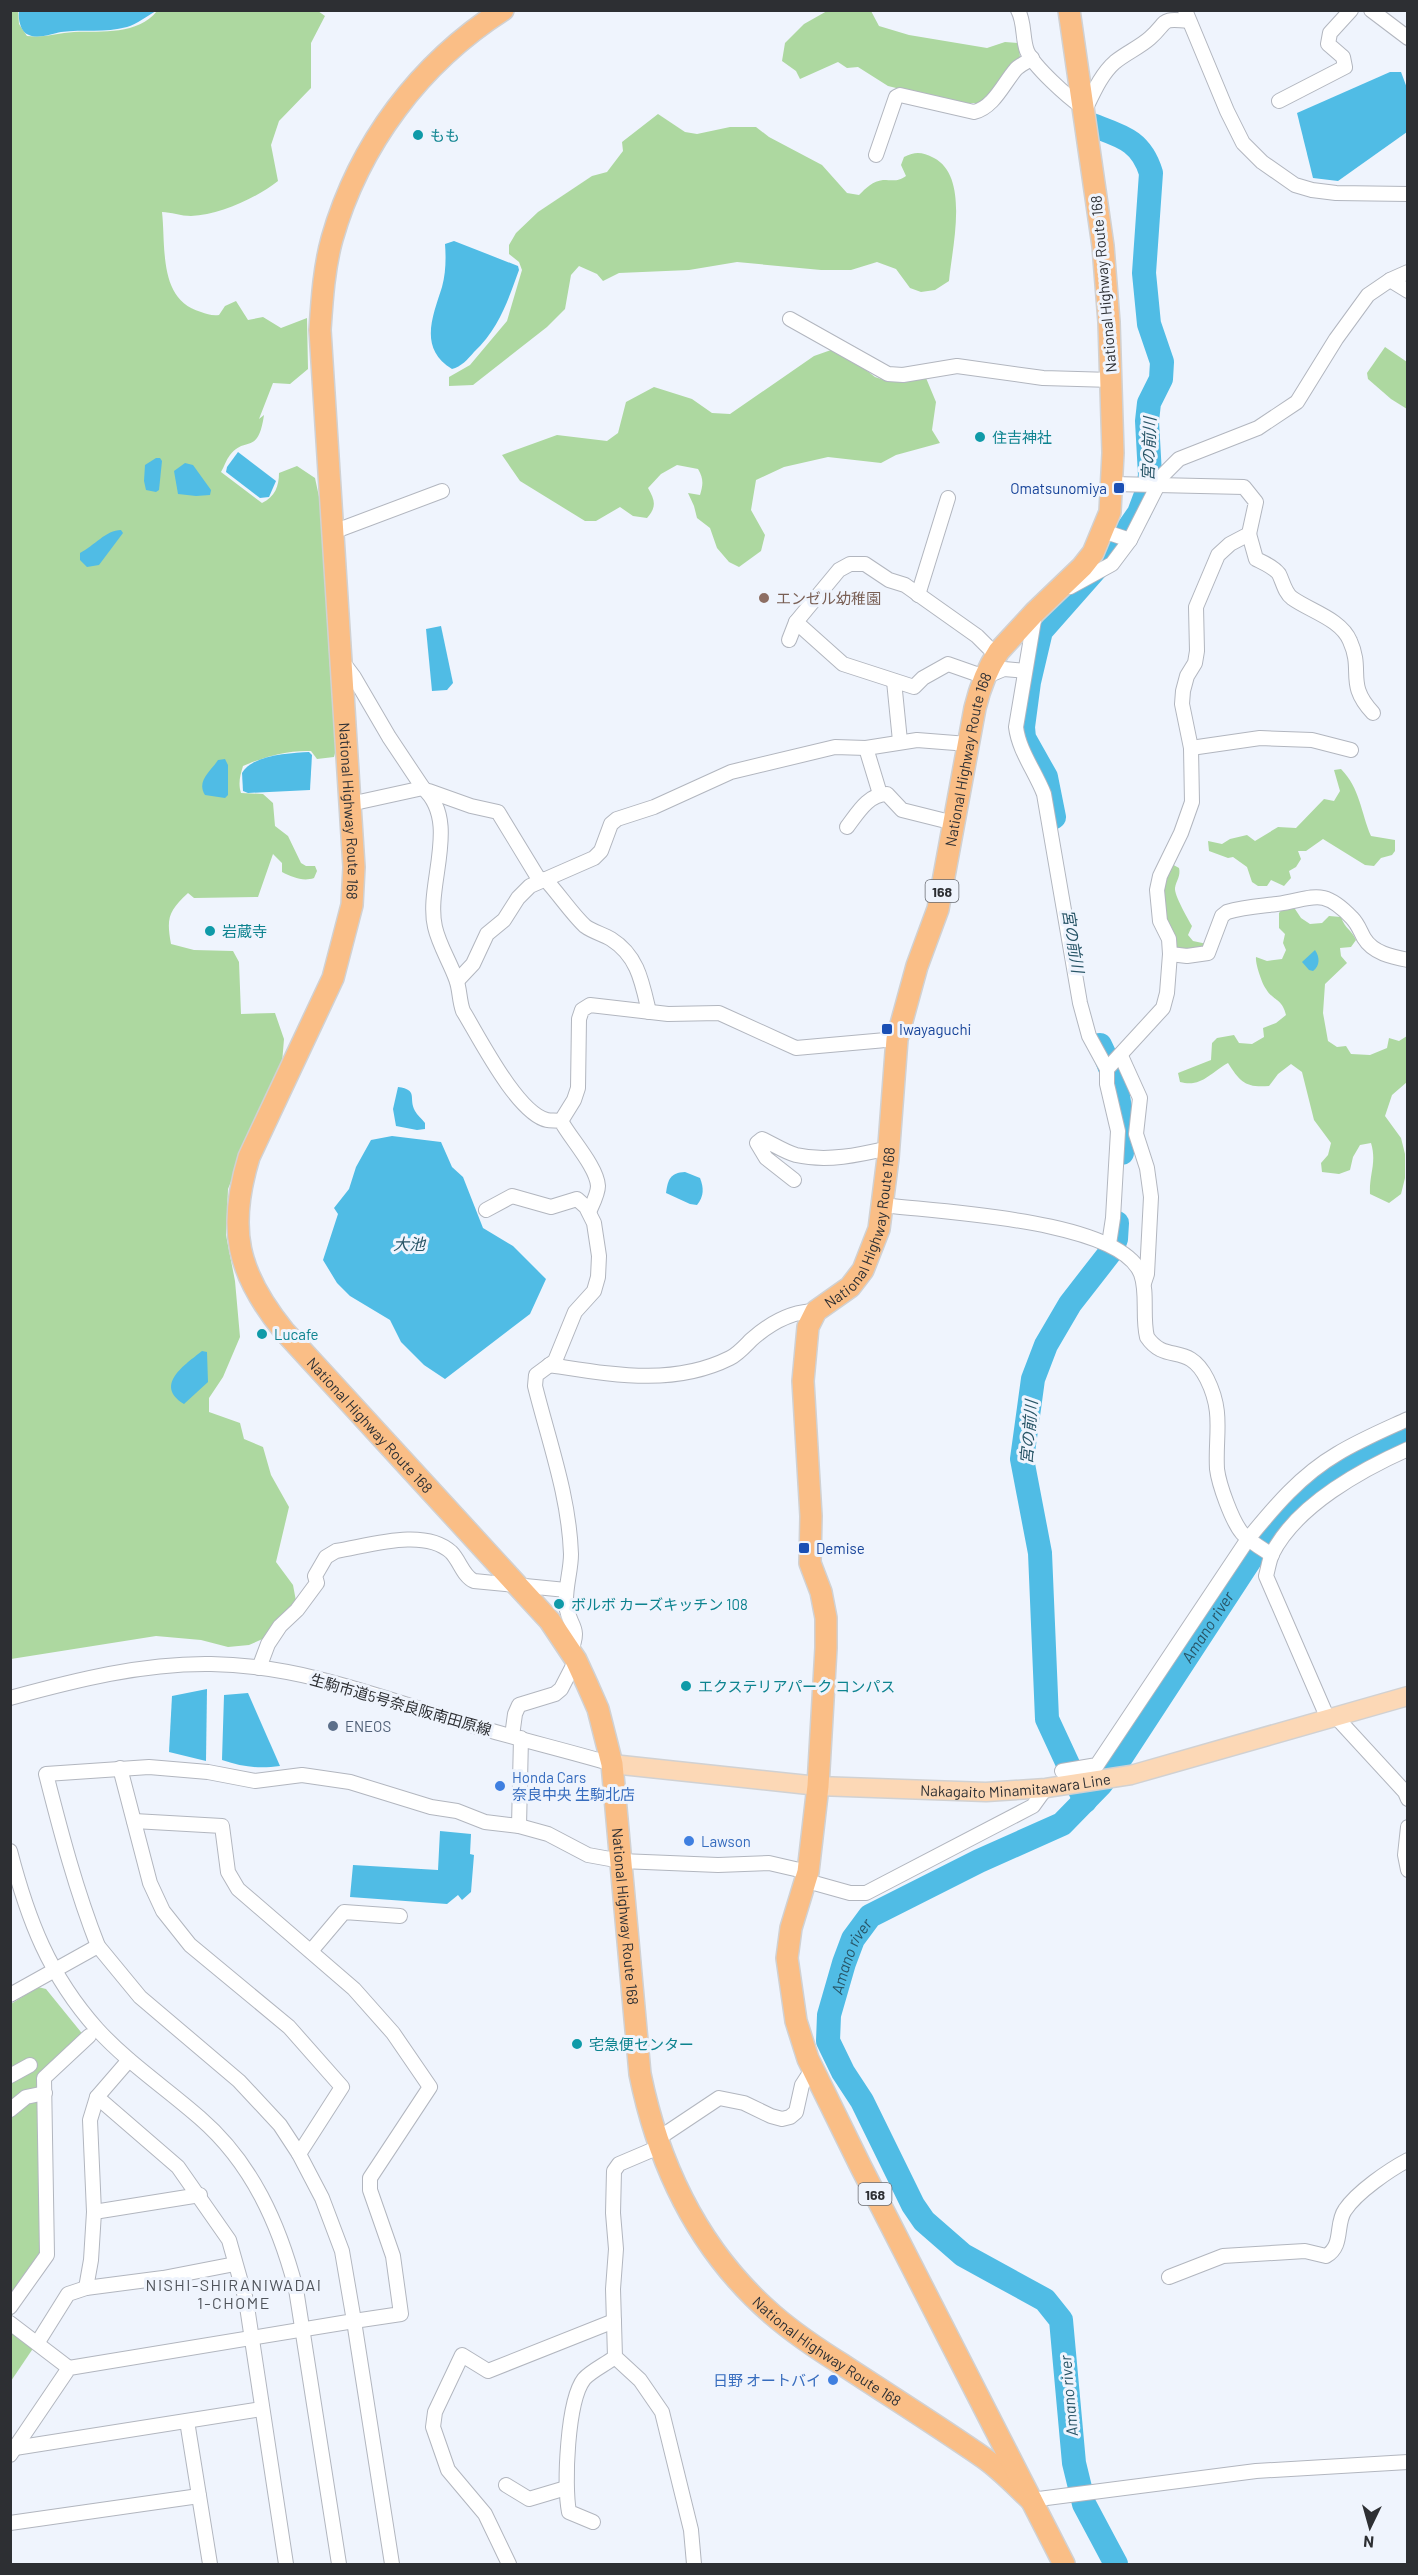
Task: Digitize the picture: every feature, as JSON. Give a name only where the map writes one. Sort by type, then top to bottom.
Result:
[{"type":"highway","name":"National Highway Route 168","points":[[503,10],[451,49],[421,77],[390,117],[364,158],[332,240],[323,288],[320,330],[354,867],[352,905],[333,978],[249,1157],[240,1186],[237,1216],[240,1250],[261,1302],[284,1331],[550,1621],[573,1657],[598,1709],[612,1764],[640,2074],[658,2143],[684,2204],[705,2239],[724,2265],[772,2315],[802,2338],[986,2459],[1032,2500]]},
{"type":"highway","name":"National Highway Route 168","points":[[1064,2565],[813,2068],[796,2021],[787,1958],[790,1928],[807,1876],[818,1786],[826,1618],[821,1592],[810,1563],[811,1516],[803,1381],[808,1327],[816,1311],[850,1287],[863,1270],[879,1229],[889,1148],[897,1039],[917,966],[938,909],[975,708],[985,677],[996,655],[1093,553],[1110,513],[1113,484],[1112,380],[1103,246],[1069,10]]},
{"type":"main road","name":"Nakagaito Minamitawara Line","points":[[612,1764],[818,1786],[987,1792],[1046,1788],[1068,1778],[1131,1775],[1407,1696]]},
{"type":"street","points":[[1018,10],[1022,17],[1025,44],[1032,58],[1083,110],[1106,71],[1116,61],[1152,37],[1163,22],[1187,16],[1243,143],[1262,162],[1294,185],[1312,190],[1336,193],[1407,194]]},
{"type":"street","points":[[1279,101],[1346,67],[1343,57],[1328,44],[1330,33],[1351,10]]},
{"type":"street","points":[[1371,10],[1407,38]]},
{"type":"street","points":[[876,155],[896,97],[900,95],[974,112],[981,111],[996,97],[1018,67],[1032,58]]},
{"type":"street","points":[[1052,595],[1112,564],[1130,540],[1163,475],[1179,459],[1258,428],[1297,402],[1336,339],[1368,295],[1407,272]]},
{"type":"street","points":[[1390,280],[1407,291]]},
{"type":"street","points":[[790,319],[888,374],[903,375],[957,366],[1043,378],[1112,380]]},
{"type":"street","points":[[1113,484],[1244,487],[1256,502],[1249,534],[1256,559],[1278,573],[1289,597],[1344,631],[1355,658],[1355,684],[1361,700],[1373,713]]},
{"type":"street","points":[[333,532],[441,491]]},
{"type":"street","points":[[918,595],[948,498]]},
{"type":"street","points":[[1103,531],[1130,540]]},
{"type":"street","points":[[1107,1069],[1163,1008],[1167,993],[1169,939],[1160,921],[1157,890],[1160,876],[1181,832],[1192,802],[1191,748],[1182,704],[1187,676],[1195,663],[1197,651],[1196,607],[1218,555],[1249,534]]},
{"type":"street","points":[[789,640],[796,622],[839,570],[850,564],[865,564],[889,580],[905,585],[977,636],[996,655]]},
{"type":"street","points":[[1035,612],[1016,727],[1018,741],[1044,794],[1080,1003],[1089,1036],[1107,1069],[1107,1084],[1118,1131],[1113,1246]]},
{"type":"street","points":[[796,622],[843,664],[914,687],[923,678],[948,664],[985,677],[1004,669],[1025,671]]},
{"type":"street","points":[[341,659],[389,738],[435,802],[440,834],[433,913],[435,927],[458,981],[458,998],[463,1011],[513,1093],[526,1107],[545,1120],[561,1121]]},
{"type":"street","points":[[894,681],[900,741]]},
{"type":"street","points":[[1191,748],[1260,738],[1312,740],[1351,750]]},
{"type":"street","points":[[458,981],[473,964],[487,934],[504,920],[518,898],[530,886],[594,858],[601,851],[611,824],[617,819],[654,807],[731,772],[835,747],[866,748],[917,740],[968,744]]},
{"type":"street","points":[[866,748],[880,794]]},
{"type":"street","points":[[350,804],[425,789],[461,803],[498,812],[543,880],[585,926],[616,943],[633,959],[640,975],[649,1012]]},
{"type":"street","points":[[846,827],[869,800],[880,794],[887,794],[902,810],[954,823]]},
{"type":"street","points":[[1170,954],[1208,953],[1222,916],[1227,912],[1317,896],[1330,900],[1353,918],[1369,945],[1387,956],[1407,960]]},
{"type":"street","points":[[561,1121],[574,1100],[578,1088],[579,1019],[582,1010],[590,1005],[649,1012],[719,1013],[796,1048],[897,1039]]},
{"type":"street","points":[[1120,1056],[1140,1098],[1136,1134],[1147,1168],[1151,1197],[1147,1274],[1143,1287]]},
{"type":"street","points":[[561,1121],[596,1178],[598,1188],[589,1212]]},
{"type":"street","points":[[794,1180],[766,1158],[757,1143],[762,1139],[794,1154],[815,1158],[865,1154],[889,1148]]},
{"type":"street","points":[[486,1210],[513,1196],[551,1207],[577,1199],[589,1212],[594,1223],[599,1256],[594,1291],[575,1312],[555,1361],[536,1376],[535,1386],[562,1486],[571,1555],[566,1590],[567,1608],[577,1632],[573,1657],[561,1689],[555,1694],[519,1705],[515,1714],[519,1826]]},
{"type":"street","points":[[883,1205],[1015,1221],[1090,1236],[1113,1246],[1132,1260],[1141,1273],[1144,1326],[1147,1337],[1153,1346],[1161,1351],[1190,1357],[1199,1365],[1208,1381],[1219,1420],[1217,1468],[1220,1484],[1240,1530],[1248,1539],[1272,1555]]},
{"type":"street","points":[[549,1365],[630,1375],[661,1377],[683,1375],[732,1357],[762,1330],[780,1320],[802,1311],[816,1311]]},
{"type":"street","points":[[1068,1778],[1097,1765],[1248,1539],[1275,1506],[1313,1471],[1346,1449],[1407,1419]]},
{"type":"street","points":[[1407,1449],[1368,1467],[1336,1487],[1305,1514],[1282,1539],[1272,1555],[1266,1576],[1332,1718],[1405,1792],[1407,1799]]},
{"type":"street","points":[[259,1668],[268,1644],[317,1582],[315,1576],[326,1557],[336,1551],[413,1539],[449,1551],[468,1578],[474,1581],[566,1590]]},
{"type":"street","name":"生駒市道5号奈良阪南田原線","points":[[10,1698],[66,1683],[156,1667],[213,1664],[259,1668],[294,1673],[340,1684],[612,1764]]},
{"type":"street","points":[[392,2565],[342,2251],[322,2198],[299,2154],[280,2125],[239,2081],[140,1997],[98,1946],[72,1870],[46,1774],[149,1767],[208,1772],[255,1781],[302,1776],[350,1782],[431,1807],[457,1811],[485,1822],[519,1826],[548,1834],[588,1855],[621,1861],[718,1865],[769,1863],[850,1893],[866,1893],[1034,1806],[1046,1788]]},
{"type":"street","points":[[120,1768],[150,1883],[164,1911],[190,1945],[289,2027],[342,2087],[299,2154]]},
{"type":"street","points":[[13,2452],[69,2368],[401,2314],[393,2256],[370,2190],[370,2178],[430,2087],[393,2033],[354,1989],[238,1888],[228,1872],[222,1826],[134,1821]]},
{"type":"street","points":[[1407,1827],[1405,1856],[1407,1870]]},
{"type":"street","points":[[10,1851],[30,1921],[54,1971],[97,2028],[129,2060],[202,2119],[232,2151],[255,2182],[274,2218],[286,2252],[302,2330],[339,2565]]},
{"type":"street","points":[[311,1951],[344,1912],[400,1916]]},
{"type":"street","points":[[10,1995],[98,1946]]},
{"type":"street","points":[[10,2307],[47,2255],[44,2078],[89,2036]]},
{"type":"street","points":[[86,2288],[91,2260],[94,2212],[90,2120],[97,2097],[129,2060]]},
{"type":"street","points":[[10,2076],[30,2065]]},
{"type":"street","points":[[694,2565],[691,2530],[662,2412],[640,2380],[615,2357],[614,2171],[620,2164],[658,2143],[708,2103],[719,2098],[744,2103],[782,2120],[790,2117],[796,2112],[802,2085],[813,2068]]},
{"type":"street","points":[[12,2108],[26,2097],[45,2093]]},
{"type":"street","points":[[97,2097],[178,2167],[230,2240],[246,2300],[286,2565]]},
{"type":"street","points":[[1169,2277],[1180,2274],[1199,2263],[1223,2256],[1305,2251],[1326,2256],[1337,2246],[1343,2211],[1387,2173],[1407,2160]]},
{"type":"street","points":[[94,2212],[200,2195]]},
{"type":"street","points":[[38,2342],[68,2294],[86,2288],[163,2278],[235,2264]]},
{"type":"street","points":[[509,2565],[485,2514],[448,2470],[433,2427],[435,2412],[462,2355],[488,2371],[614,2321]]},
{"type":"street","points":[[13,2328],[38,2342],[69,2368]]},
{"type":"street","points":[[593,2522],[569,2512],[566,2488],[569,2425],[584,2379],[615,2357]]},
{"type":"street","points":[[13,2452],[262,2409]]},
{"type":"street","points":[[187,2421],[210,2565]]},
{"type":"street","points":[[1032,2500],[1256,2471],[1407,2462]]},
{"type":"street","points":[[506,2485],[529,2499],[566,2488]]},
{"type":"street","points":[[10,2523],[199,2496]]},
{"type":"green space","points":[[11,11],[18,11],[19,24],[27,36],[45,36],[130,28],[149,19],[157,11],[318,11],[325,16],[311,43],[311,88],[279,121],[271,145],[278,181],[259,194],[214,213],[191,216],[162,212],[167,271],[177,296],[187,306],[207,314],[219,315],[225,306],[236,301],[248,320],[263,317],[281,328],[307,318],[308,369],[290,384],[273,383],[259,419],[264,415],[258,436],[251,443],[236,449],[221,472],[262,503],[275,491],[279,473],[297,466],[315,478],[324,520],[329,654],[336,749],[334,757],[317,759],[311,751],[302,751],[259,760],[243,766],[240,783],[241,793],[263,794],[273,803],[275,826],[288,836],[301,863],[306,866],[315,866],[317,871],[314,878],[294,877],[282,872],[282,863],[273,854],[258,897],[194,898],[188,893],[173,910],[169,921],[171,944],[194,950],[233,951],[239,962],[241,1014],[275,1013],[284,1039],[282,1063],[263,1101],[228,1189],[226,1235],[235,1281],[240,1337],[223,1377],[209,1398],[209,1412],[240,1423],[244,1439],[263,1447],[271,1475],[289,1507],[276,1562],[293,1585],[296,1601],[267,1637],[249,1645],[228,1647],[201,1640],[156,1636],[11,1659]]},
{"type":"green space","points":[[827,11],[871,11],[879,26],[909,35],[987,48],[1005,42],[1019,43],[1020,58],[1008,75],[979,103],[957,103],[888,86],[858,67],[847,68],[838,62],[800,79],[796,71],[782,61],[785,43],[804,24]]},
{"type":"green space","points":[[658,114],[685,132],[697,134],[730,127],[756,127],[769,137],[822,165],[847,193],[859,195],[876,182],[898,180],[906,176],[901,165],[904,157],[919,153],[934,158],[945,167],[952,180],[955,196],[955,232],[949,281],[935,290],[921,292],[910,288],[896,269],[877,262],[851,270],[821,270],[737,262],[689,270],[619,273],[603,281],[597,274],[579,266],[571,275],[565,309],[547,327],[473,385],[449,386],[449,377],[470,365],[507,321],[522,270],[519,262],[509,254],[509,245],[516,233],[538,212],[592,176],[607,172],[623,151],[622,142]]},
{"type":"green space","points":[[1385,347],[1407,362],[1407,409],[1391,399],[1368,379],[1367,373]]},
{"type":"green space","points":[[831,350],[875,377],[890,382],[926,378],[936,402],[932,430],[940,443],[896,455],[881,463],[828,457],[784,467],[756,480],[751,510],[765,535],[761,551],[739,567],[729,562],[717,548],[710,528],[697,518],[688,493],[700,495],[702,482],[698,469],[677,465],[661,474],[648,488],[654,503],[647,518],[633,516],[620,507],[596,521],[585,521],[520,481],[502,455],[557,435],[607,441],[618,433],[626,402],[654,387],[692,399],[712,413],[730,414],[814,356]]},
{"type":"green space","points":[[1341,769],[1356,792],[1371,836],[1395,840],[1395,851],[1392,855],[1381,858],[1374,866],[1365,865],[1323,839],[1306,851],[1298,851],[1301,859],[1296,867],[1289,871],[1291,878],[1284,886],[1271,880],[1267,886],[1258,886],[1252,882],[1247,867],[1233,857],[1228,858],[1209,851],[1208,841],[1222,844],[1230,839],[1247,835],[1255,841],[1278,827],[1296,828],[1324,799],[1334,801],[1340,791],[1334,770]]},
{"type":"green space","points":[[1170,863],[1179,868],[1175,891],[1192,926],[1188,935],[1193,941],[1207,944],[1207,948],[1180,952],[1173,946],[1159,894]]},
{"type":"green space","points":[[1284,907],[1295,909],[1301,918],[1310,924],[1322,923],[1329,916],[1341,917],[1356,940],[1351,947],[1340,948],[1341,956],[1347,963],[1325,984],[1323,1013],[1328,1041],[1337,1047],[1346,1046],[1351,1054],[1370,1055],[1387,1048],[1389,1038],[1399,1041],[1407,1036],[1407,1082],[1392,1095],[1385,1116],[1401,1138],[1405,1154],[1405,1178],[1401,1194],[1389,1203],[1370,1194],[1373,1163],[1371,1143],[1360,1145],[1353,1157],[1350,1170],[1339,1174],[1322,1172],[1321,1163],[1328,1155],[1331,1143],[1314,1120],[1302,1072],[1291,1064],[1278,1074],[1269,1086],[1249,1085],[1236,1075],[1228,1063],[1200,1081],[1180,1082],[1178,1073],[1211,1060],[1212,1043],[1217,1038],[1234,1035],[1239,1043],[1252,1044],[1264,1037],[1263,1028],[1276,1023],[1286,1015],[1280,1002],[1264,986],[1256,960],[1256,957],[1267,961],[1282,959],[1286,950],[1283,943],[1285,934],[1279,928],[1279,913]]},
{"type":"green space","points":[[38,1987],[46,1989],[89,2042],[50,2080],[52,2257],[11,2317],[11,2004]]},
{"type":"green space","points":[[11,2331],[34,2347],[11,2381]]},
{"type":"water","points":[[156,10],[127,27],[61,32],[45,36],[26,33],[19,21],[19,11]]},
{"type":"water","points":[[1390,72],[1401,72],[1407,88],[1407,132],[1338,181],[1313,178],[1297,113]]},
{"type":"water","points":[[454,241],[518,266],[519,270],[506,304],[490,334],[467,360],[452,369],[441,361],[435,351],[431,331],[444,276],[445,244]]},
{"type":"water","points":[[238,452],[276,481],[269,497],[260,498],[226,472]]},
{"type":"water","points":[[156,458],[162,461],[159,490],[156,492],[146,490],[144,481],[145,465]]},
{"type":"water","points":[[185,463],[193,465],[211,490],[210,495],[178,494],[174,471]]},
{"type":"water","points":[[121,530],[123,533],[99,565],[87,567],[80,560],[80,553],[105,535]]},
{"type":"water","points":[[441,626],[453,683],[447,690],[432,691],[426,629]]},
{"type":"water","points":[[309,752],[312,755],[310,790],[248,793],[243,791],[242,773],[254,762],[272,756]]},
{"type":"water","points":[[225,759],[228,765],[228,795],[225,798],[205,795],[203,781],[218,760]]},
{"type":"water","points":[[1315,950],[1318,961],[1313,971],[1302,962]]},
{"type":"water","points":[[398,1087],[411,1092],[413,1106],[425,1123],[425,1129],[417,1130],[396,1126],[393,1109]]},
{"type":"water","name":"大池","points":[[392,1136],[441,1142],[452,1167],[463,1177],[483,1228],[513,1246],[546,1279],[530,1314],[445,1379],[424,1365],[401,1342],[390,1320],[350,1296],[337,1283],[323,1260],[338,1214],[334,1208],[349,1189],[356,1167],[371,1140]]},
{"type":"water","points":[[685,1172],[700,1178],[703,1192],[697,1205],[666,1193],[673,1175]]},
{"type":"water","points":[[202,1351],[207,1352],[208,1382],[184,1404],[175,1397],[171,1390],[172,1382],[181,1368]]},
{"type":"water","points":[[207,1689],[206,1761],[169,1752],[172,1696]]},
{"type":"water","points":[[248,1693],[280,1766],[251,1767],[222,1760],[224,1695]]},
{"type":"water","points":[[440,1831],[471,1834],[470,1854],[474,1855],[471,1892],[462,1900],[458,1895],[447,1904],[350,1897],[353,1865],[438,1870]]},
{"type":"waterway","name":"宮の前川","points":[[1054,817],[1046,777],[1024,738],[1023,727],[1029,682],[1041,631],[1116,546],[1139,513],[1148,489],[1150,475],[1147,421],[1149,403],[1161,379],[1162,362],[1149,324],[1144,273],[1151,173],[1147,162],[1136,146],[1121,136],[1092,125]]},
{"type":"waterway","name":"宮の前川","points":[[1100,1045],[1111,1071],[1121,1111],[1122,1153]]},
{"type":"waterway","name":"宮の前川","points":[[1085,1801],[1047,1719],[1040,1553],[1022,1459],[1033,1379],[1046,1345],[1070,1304],[1112,1250],[1116,1239],[1117,1223]]},
{"type":"waterway","name":"Amano river","points":[[1116,2564],[1084,2504],[1074,2463],[1061,2320],[1045,2300],[963,2255],[924,2221],[913,2205],[862,2101],[843,2072],[828,2041],[829,2015],[853,1939],[870,1916],[979,1861],[1062,1824],[1101,1784],[1122,1756],[1263,1540],[1278,1521],[1328,1477],[1365,1453],[1408,1432]]},
{"type":"place","name":"もも","points":[[418,135]]},
{"type":"place","name":"住吉神社","points":[[980,437]]},
{"type":"place","name":"Omatsunomiya","points":[[1119,488]]},
{"type":"place","name":"エンゼル幼稚園","points":[[764,598]]},
{"type":"place","name":"岩蔵寺","points":[[210,931]]},
{"type":"place","name":"Iwayaguchi","points":[[887,1029]]},
{"type":"place","name":"Lucafe","points":[[262,1334]]},
{"type":"place","name":"Demise","points":[[804,1548]]},
{"type":"place","name":"ボルボ カーズキッチン 108","points":[[559,1604]]},
{"type":"place","name":"エクステリアパーク コンパス","points":[[686,1686]]},
{"type":"place","name":"ENEOS","points":[[333,1726]]},
{"type":"place","name":"Honda Cars 奈良中央 生駒北店","points":[[500,1786]]},
{"type":"place","name":"Lawson","points":[[689,1841]]},
{"type":"place","name":"宅急便センター","points":[[577,2044]]},
{"type":"place","name":"日野 オートバイ","points":[[833,2380]]},
{"type":"district","name":"NISHI-SHIRANIWADAI 1-CHOME","points":[[234,2293]]}]
